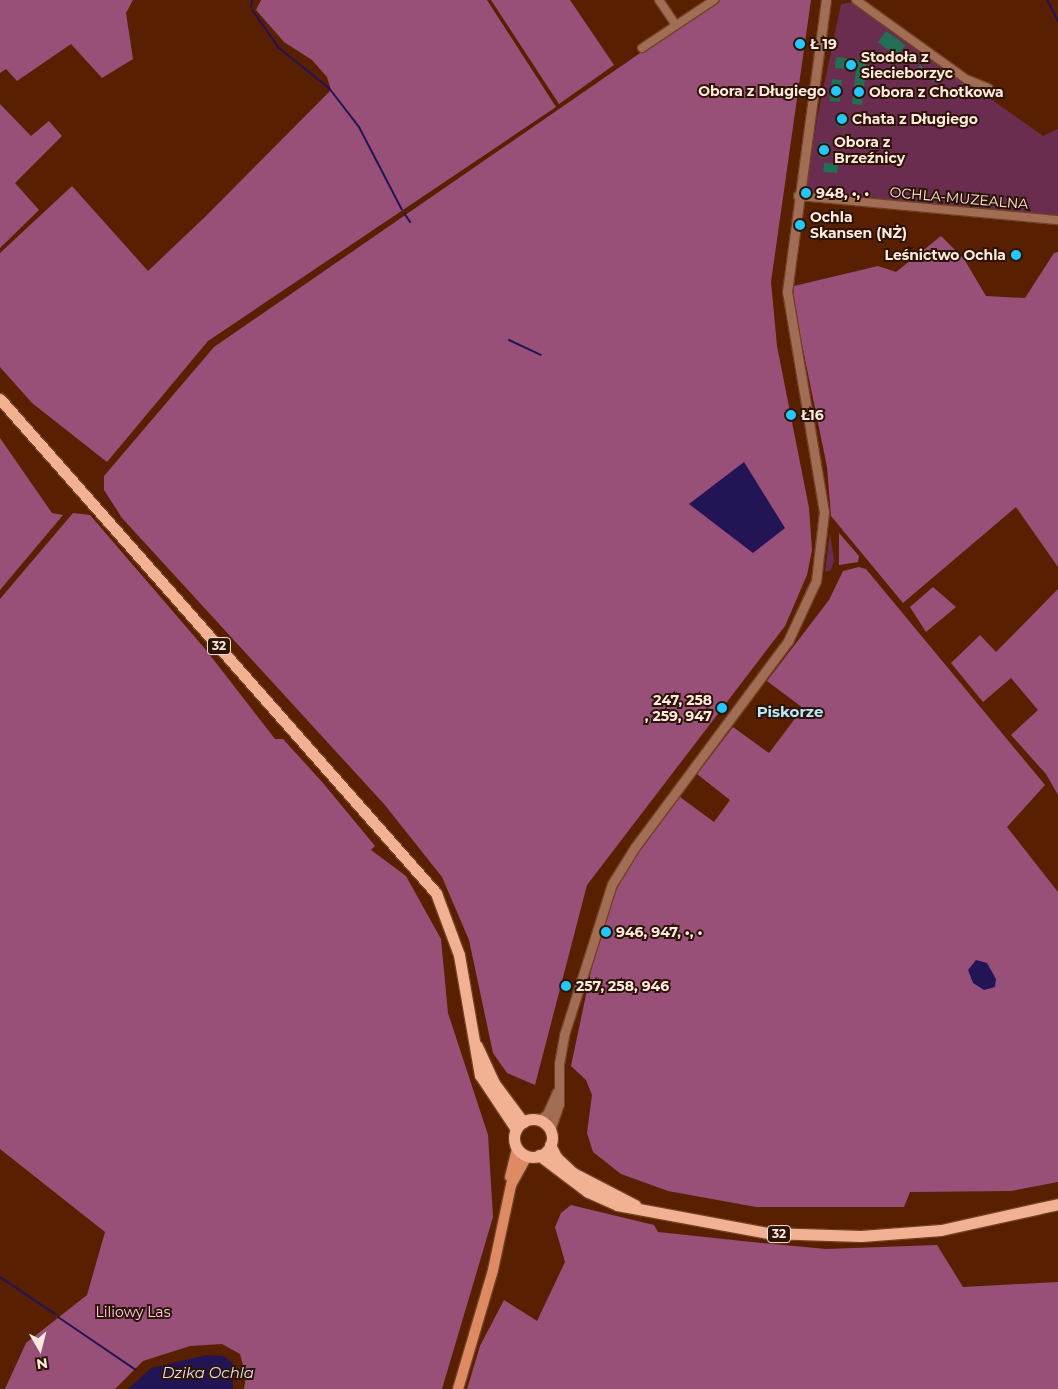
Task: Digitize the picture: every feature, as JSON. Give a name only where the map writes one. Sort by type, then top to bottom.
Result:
[{"type":"main road","name":"32","points":[[0,399],[436,893],[459,955],[472,1033],[494,1083],[519,1125]]},
{"type":"main road","points":[[458,1389],[493,1270],[511,1185],[522,1152],[519,1125],[539,1120],[550,1130],[550,1145],[539,1156],[522,1152]]},
{"type":"main road","name":"32","points":[[550,1145],[559,1161],[580,1178],[648,1211]]},
{"type":"main road","name":"32","points":[[539,1156],[588,1192],[617,1205],[768,1233],[861,1236],[969,1226],[1058,1204]]},
{"type":"street","points":[[660,0],[676,25]]},
{"type":"street","points":[[642,48],[714,0]]},
{"type":"street","points":[[539,1120],[548,1114],[557,1092],[564,1035],[612,884],[635,847],[788,641],[816,582],[824,512],[787,302],[798,196],[826,0]]},
{"type":"street","points":[[856,0],[966,80],[988,88]]},
{"type":"street","name":"OCHLA-MUZEALNA","points":[[798,196],[1058,220]]},
{"type":"street","points":[[550,1130],[559,1104],[557,1092]]},
{"type":"shaded area","points":[[854,2],[1043,136],[1058,129],[1058,217],[808,192],[806,189],[817,119],[841,4]]},
{"type":"shaded area","points":[[830,533],[834,561],[831,570],[825,572]]},
{"type":"green space","points":[[0,0],[133,0],[126,13],[133,59],[102,78],[71,44],[17,81],[6,69],[0,73]]},
{"type":"green space","points":[[261,0],[487,0],[556,107],[208,341],[107,462],[32,403],[0,367],[0,253],[72,186],[148,271],[207,215],[331,90],[327,77],[312,60],[284,42],[256,10]]},
{"type":"green space","points":[[491,0],[570,0],[614,65],[559,104]]},
{"type":"green space","points":[[717,0],[811,0],[771,282],[777,346],[809,508],[812,550],[807,575],[785,626],[587,885],[535,1085],[507,1073],[493,1053],[469,940],[442,877],[384,804],[122,518],[104,490],[104,476],[214,347]]},
{"type":"green space","points":[[0,104],[31,136],[49,121],[62,136],[15,183],[39,210],[0,248]]},
{"type":"green space","points":[[941,236],[964,259],[986,296],[1025,298],[1054,253],[1058,252],[1058,567],[1016,507],[903,603],[831,516],[827,467],[794,305],[794,286],[878,266],[896,272]]},
{"type":"green space","points":[[0,438],[52,513],[63,515],[0,590]]},
{"type":"green space","name":"Liliowy Las","points":[[73,513],[90,515],[206,650],[275,739],[283,739],[323,783],[375,846],[371,850],[406,876],[441,939],[448,1013],[488,1135],[493,1217],[442,1389],[244,1389],[246,1377],[240,1354],[222,1344],[190,1346],[143,1361],[115,1389],[5,1389],[26,1343],[87,1295],[105,1232],[0,1149],[0,599]]},
{"type":"green space","points":[[839,533],[859,556],[858,562],[839,565]]},
{"type":"green space","points":[[859,567],[866,569],[1045,785],[1007,827],[1058,892],[1058,1182],[1011,1191],[910,1192],[904,1207],[756,1207],[668,1191],[621,1174],[593,1152],[587,1133],[592,1095],[586,1080],[571,1066],[607,895],[680,797],[714,822],[730,800],[697,774],[733,727],[769,753],[803,708],[767,681],[829,600],[843,571]]},
{"type":"green space","points":[[933,587],[956,607],[926,632],[910,607]]},
{"type":"green space","points":[[1058,589],[1058,795],[1046,774],[1011,735],[1038,710],[1011,678],[983,702],[951,663],[980,635],[996,652]]},
{"type":"green space","points":[[571,1205],[654,1225],[658,1232],[826,1249],[937,1245],[963,1287],[1058,1282],[1058,1389],[467,1389],[480,1346],[504,1300],[537,1321],[565,1262],[555,1227],[561,1213]]},
{"type":"water","points":[[744,462],[785,528],[753,553],[689,504]]},
{"type":"water","points":[[976,960],[987,963],[996,979],[995,987],[984,990],[973,983],[968,970]]},
{"type":"water","name":"Dzika Ochla","points":[[207,1355],[223,1356],[233,1363],[233,1389],[128,1389],[151,1368]]},
{"type":"building","points":[[886,31],[905,45],[897,56],[878,42]]},
{"type":"building","points":[[836,57],[867,61],[862,105],[852,104],[856,70],[835,68]]},
{"type":"building","points":[[920,65],[931,74],[936,68],[942,72],[934,82],[917,69]]},
{"type":"building","name":"Obora z Długiego","points":[[832,79],[842,80],[840,102],[830,101]]},
{"type":"building","name":"Chata z Długiego","points":[[839,113],[845,113],[849,120],[845,127],[839,127],[835,123],[835,117]]},
{"type":"building","name":"Obora z Brzeźnicy","points":[[821,142],[829,143],[827,158],[819,157]]},
{"type":"building","points":[[824,163],[838,164],[837,173],[823,172]]},
{"type":"waterway","points":[[251,7],[252,0]]},
{"type":"waterway","points":[[1047,0],[1058,21]]},
{"type":"waterway","points":[[252,10],[279,48],[329,88],[359,127],[402,210]]},
{"type":"waterway","points":[[404,213],[410,222]]},
{"type":"waterway","points":[[509,340],[541,355]]},
{"type":"waterway","points":[[0,1277],[55,1314]]},
{"type":"waterway","points":[[58,1317],[136,1370]]},
{"type":"place","name":"Ł 19","points":[[800,44]]},
{"type":"place","name":"Stodoła z Siecieborzyc","points":[[851,65]]},
{"type":"place","name":"Obora z Długiego","points":[[836,91]]},
{"type":"place","name":"Obora z Chotkowa","points":[[859,92]]},
{"type":"place","name":"Chata z Długiego","points":[[842,119]]},
{"type":"place","name":"Obora z Brzeźnicy","points":[[824,150]]},
{"type":"place","name":"948, •, •","points":[[806,193]]},
{"type":"place","name":"Ochla Skansen (NŻ)","points":[[800,225]]},
{"type":"place","name":"Leśnictwo Ochla","points":[[1016,255]]},
{"type":"place","name":"Ł16","points":[[791,415]]},
{"type":"place","name":"247, 258 , 259, 947","points":[[722,708]]},
{"type":"place","name":"946, 947, •, •","points":[[606,932]]},
{"type":"place","name":"257, 258, 946","points":[[566,986]]},
{"type":"district","name":"Piskorze","points":[[790,712]]}]
